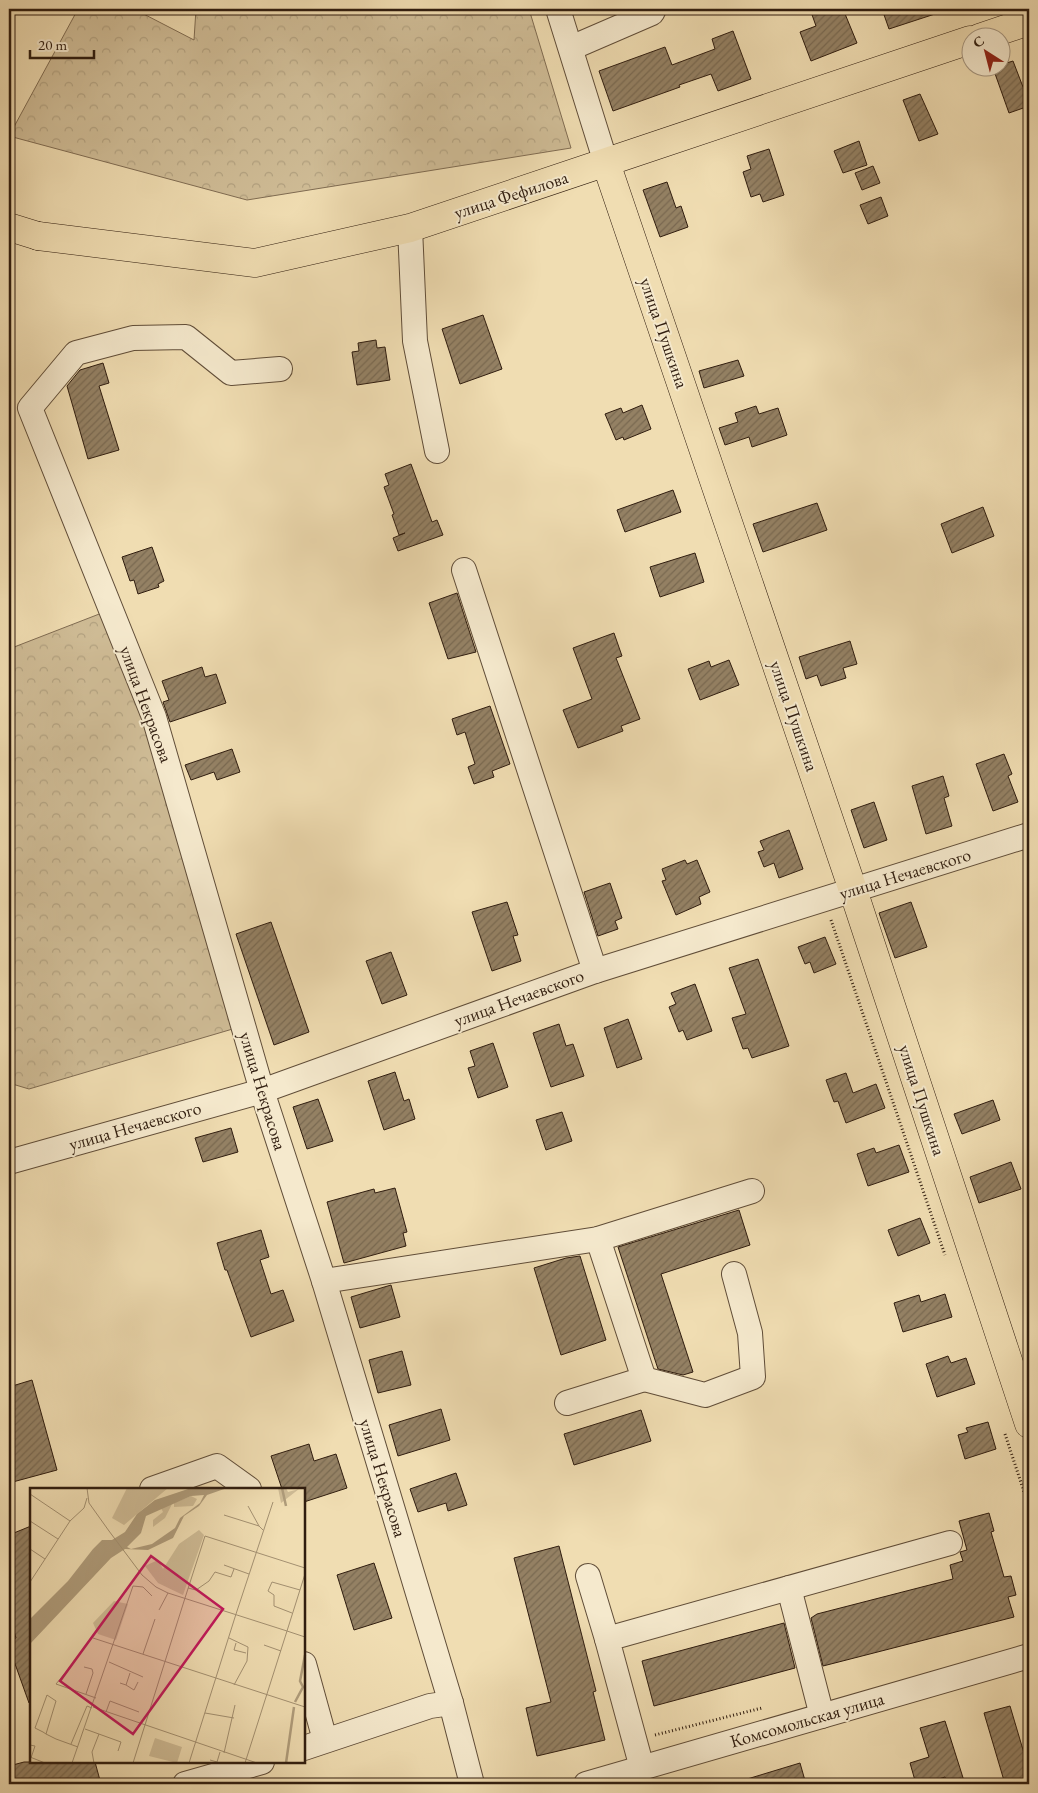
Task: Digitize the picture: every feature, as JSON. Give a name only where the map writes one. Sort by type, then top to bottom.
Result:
[{"type":"main road","points":[[1007,28],[1029,20]]},
{"type":"main road","name":"улица Фефилова","points":[[9,227],[38,236],[255,263],[410,228],[960,43]]},
{"type":"main road","name":"улица Пушкина","points":[[606,163],[853,890],[1017,1428]]},
{"type":"street","name":"улица Пушкина","points":[[558,9],[606,163]]},
{"type":"street","points":[[571,48],[652,13],[654,9]]},
{"type":"street","points":[[410,228],[415,341],[437,451]]},
{"type":"street","name":"улица Некрасова","points":[[280,369],[231,373],[186,337],[133,338],[76,353],[30,408],[154,717],[262,1091],[324,1281],[450,1703],[472,1784]]},
{"type":"street","points":[[464,570],[594,971]]},
{"type":"street","name":"улица Нечаевского","points":[[9,1162],[262,1091],[594,971],[1029,835]]},
{"type":"street","points":[[324,1281],[598,1239],[752,1191]]},
{"type":"street","points":[[598,1239],[644,1379]]},
{"type":"street","points":[[567,1403],[644,1379],[704,1395],[753,1377],[750,1333],[734,1274]]},
{"type":"street","points":[[155,1488],[217,1466],[249,1488]]},
{"type":"street","points":[[607,1639],[950,1543]]},
{"type":"street","points":[[588,1576],[642,1768]]},
{"type":"street","points":[[789,1588],[822,1716]]},
{"type":"street","name":"Комсомольская улица","points":[[586,1784],[1029,1656]]},
{"type":"street","points":[[305,1672],[314,1744],[430,1706],[450,1703]]},
{"type":"street","points":[[186,1784],[259,1763]]},
{"type":"path","points":[[824,899],[946,1256]]},
{"type":"path","points":[[1017,1428],[1029,1507]]},
{"type":"green space","points":[[78,9],[134,9],[194,40],[196,9],[529,9],[571,148],[247,200],[9,136]]},
{"type":"green space","points":[[107,611],[232,974],[236,1028],[29,1089],[9,1083],[9,649]]},
{"type":"building","points":[[810,9],[843,9],[857,43],[811,61],[800,32],[816,26]]},
{"type":"building","points":[[882,9],[940,9],[941,12],[889,29]]},
{"type":"building","points":[[733,31],[751,79],[718,91],[711,74],[613,111],[599,71],[665,47],[672,65],[715,49],[712,39]]},
{"type":"building","points":[[1013,61],[1023,87],[1029,85],[1029,106],[1009,113],[997,78],[1010,78],[1010,62]]},
{"type":"building","points":[[920,94],[938,134],[919,141],[903,100]]},
{"type":"building","points":[[859,141],[867,165],[843,173],[834,151]]},
{"type":"building","points":[[769,149],[784,195],[763,202],[760,194],[751,197],[743,172],[751,169],[747,156]]},
{"type":"building","points":[[873,166],[880,183],[862,190],[855,173]]},
{"type":"building","points":[[667,182],[676,208],[681,206],[688,227],[660,237],[643,190]]},
{"type":"building","points":[[881,197],[888,216],[868,224],[860,205]]},
{"type":"building","points":[[483,315],[502,369],[460,384],[442,329]]},
{"type":"building","points":[[376,340],[377,348],[385,347],[390,380],[357,385],[352,352],[359,351],[358,343]]},
{"type":"building","points":[[738,360],[744,376],[704,388],[699,371]]},
{"type":"building","points":[[103,363],[109,383],[99,386],[119,450],[88,459],[67,386],[80,370]]},
{"type":"building","points":[[642,405],[651,429],[624,440],[623,437],[616,440],[605,414],[621,408],[623,413]]},
{"type":"building","points":[[756,406],[759,414],[778,408],[787,435],[752,447],[749,437],[725,445],[719,428],[738,422],[735,413]]},
{"type":"building","points":[[411,464],[432,522],[437,520],[443,535],[398,551],[393,538],[405,533],[399,535],[392,515],[394,514],[384,487],[389,485],[385,474]]},
{"type":"building","points":[[673,490],[681,512],[625,532],[617,510]]},
{"type":"building","points":[[817,503],[827,530],[763,552],[753,524]]},
{"type":"building","points":[[983,507],[994,536],[952,553],[941,524]]},
{"type":"building","points":[[152,547],[164,581],[158,584],[159,587],[138,594],[134,580],[130,581],[122,557]]},
{"type":"building","points":[[695,553],[704,582],[660,597],[650,567]]},
{"type":"building","points":[[457,593],[476,652],[448,659],[429,603]]},
{"type":"building","points":[[614,633],[622,656],[616,658],[640,719],[621,726],[623,731],[578,748],[563,710],[592,699],[573,648]]},
{"type":"building","points":[[850,641],[857,664],[843,668],[846,678],[821,686],[817,675],[806,679],[799,657]]},
{"type":"building","points":[[729,660],[739,685],[700,700],[688,669],[709,661],[711,667]]},
{"type":"building","points":[[202,667],[205,677],[216,674],[226,703],[170,722],[163,702],[169,700],[162,681]]},
{"type":"building","points":[[490,706],[510,764],[492,771],[494,777],[474,784],[468,767],[475,764],[465,732],[457,735],[452,719]]},
{"type":"building","points":[[232,749],[240,772],[217,780],[214,772],[191,780],[185,765]]},
{"type":"building","points":[[1004,754],[1012,774],[1008,776],[1018,802],[993,811],[976,764]]},
{"type":"building","points":[[943,776],[949,796],[944,798],[952,826],[926,834],[912,786]]},
{"type":"building","points":[[874,802],[887,840],[864,848],[851,810]]},
{"type":"building","points":[[789,830],[803,869],[779,878],[774,863],[764,867],[758,852],[764,850],[760,841]]},
{"type":"building","points":[[685,860],[687,864],[697,860],[710,892],[699,897],[701,904],[676,915],[662,881],[666,880],[662,869]]},
{"type":"building","points":[[610,883],[622,918],[615,921],[618,929],[598,936],[584,892]]},
{"type":"building","points":[[507,902],[518,935],[513,936],[521,961],[492,971],[472,912]]},
{"type":"building","points":[[911,902],[927,947],[895,958],[879,913]]},
{"type":"building","points":[[271,922],[309,1032],[274,1045],[236,934]]},
{"type":"building","points":[[825,937],[836,964],[814,973],[810,962],[805,964],[798,947]]},
{"type":"building","points":[[391,952],[407,995],[382,1004],[366,961]]},
{"type":"building","points":[[758,959],[789,1046],[752,1058],[748,1048],[743,1049],[732,1018],[746,1014],[729,968]]},
{"type":"building","points":[[695,984],[712,1031],[687,1040],[683,1030],[679,1032],[669,1007],[676,1004],[671,993]]},
{"type":"building","points":[[628,1019],[642,1059],[617,1068],[604,1028]]},
{"type":"building","points":[[559,1024],[566,1046],[573,1044],[584,1076],[551,1087],[533,1033]]},
{"type":"building","points":[[493,1043],[508,1087],[478,1098],[468,1068],[475,1066],[470,1051]]},
{"type":"building","points":[[395,1072],[404,1101],[409,1099],[415,1119],[384,1130],[368,1081]]},
{"type":"building","points":[[846,1073],[853,1093],[876,1084],[885,1108],[846,1123],[838,1101],[834,1102],[826,1080]]},
{"type":"building","points":[[318,1099],[333,1141],[307,1149],[293,1107]]},
{"type":"building","points":[[993,1100],[1000,1120],[962,1134],[954,1114]]},
{"type":"building","points":[[562,1112],[572,1141],[546,1150],[536,1120]]},
{"type":"building","points":[[231,1128],[238,1152],[203,1162],[195,1138]]},
{"type":"building","points":[[899,1145],[909,1172],[868,1186],[857,1154],[874,1148],[876,1153]]},
{"type":"building","points":[[1011,1162],[1021,1189],[979,1203],[970,1177]]},
{"type":"building","points":[[395,1188],[407,1232],[403,1233],[406,1246],[344,1263],[327,1202],[374,1189],[375,1193]]},
{"type":"building","points":[[739,1210],[750,1245],[661,1274],[693,1372],[683,1375],[658,1369],[618,1247]]},
{"type":"building","points":[[920,1218],[930,1243],[898,1256],[888,1230]]},
{"type":"building","points":[[261,1230],[269,1257],[260,1260],[271,1294],[283,1290],[294,1321],[251,1337],[227,1270],[225,1270],[217,1243]]},
{"type":"building","points":[[580,1256],[606,1340],[561,1355],[534,1268],[566,1258]]},
{"type":"building","points":[[391,1285],[400,1317],[360,1328],[351,1297]]},
{"type":"building","points":[[945,1294],[952,1317],[903,1332],[894,1303],[919,1295],[921,1302]]},
{"type":"building","points":[[402,1351],[411,1385],[378,1393],[369,1360]]},
{"type":"building","points":[[948,1356],[951,1363],[966,1358],[975,1384],[937,1397],[926,1364]]},
{"type":"building","points":[[32,1380],[57,1470],[9,1483],[9,1387]]},
{"type":"building","points":[[441,1409],[450,1440],[398,1456],[389,1425]]},
{"type":"building","points":[[641,1410],[651,1441],[574,1465],[564,1434]]},
{"type":"building","points":[[988,1422],[996,1449],[965,1459],[958,1435],[968,1432],[966,1428]]},
{"type":"building","points":[[309,1444],[314,1461],[336,1454],[347,1488],[305,1502],[305,1488],[282,1488],[271,1456]]},
{"type":"building","points":[[456,1473],[467,1505],[448,1511],[446,1503],[418,1512],[410,1489]]},
{"type":"building","points":[[989,1513],[994,1531],[991,1532],[1004,1577],[1011,1576],[1016,1595],[1008,1597],[1014,1617],[823,1666],[811,1618],[817,1614],[953,1579],[950,1565],[963,1561],[960,1552],[967,1550],[959,1521]]},
{"type":"building","points":[[30,1526],[30,1703],[9,1647],[9,1640],[16,1638],[9,1614],[9,1535]]},
{"type":"building","points":[[559,1546],[596,1691],[593,1692],[605,1740],[537,1756],[526,1708],[551,1702],[514,1558]]},
{"type":"building","points":[[374,1563],[392,1618],[354,1630],[337,1575]]},
{"type":"building","points":[[784,1623],[795,1668],[654,1706],[642,1661]]},
{"type":"building","points":[[1010,1706],[1029,1770],[1029,1784],[1005,1784],[984,1713]]},
{"type":"building","points":[[945,1721],[965,1784],[946,1784],[945,1777],[916,1784],[910,1763],[929,1757],[920,1728]]},
{"type":"building","points":[[24,1762],[95,1763],[101,1784],[9,1784],[9,1766]]},
{"type":"building","points":[[800,1763],[806,1784],[745,1784],[744,1780]]}]
